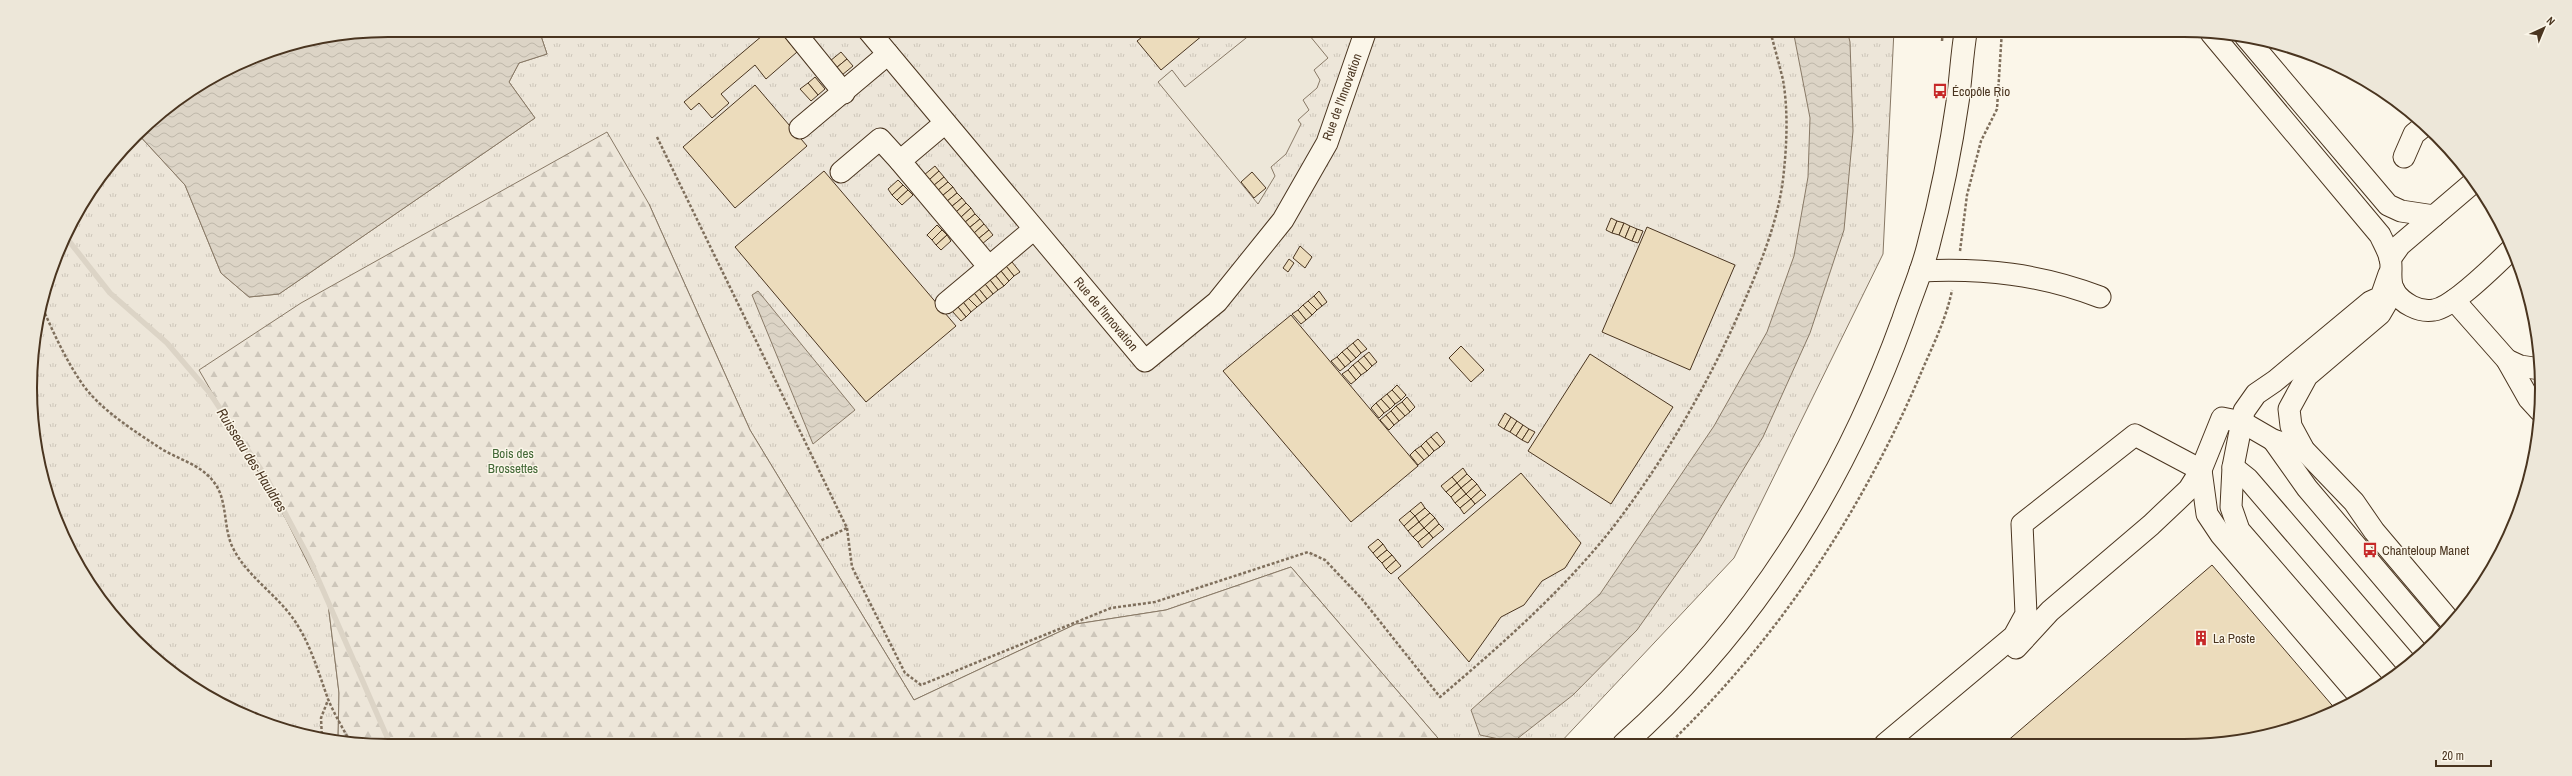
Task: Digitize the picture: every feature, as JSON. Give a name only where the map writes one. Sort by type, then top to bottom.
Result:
[{"type":"main road","points":[[1629,739],[1658,713],[1735,629],[1807,524],[1865,417],[1920,270],[1942,186],[1958,98],[1964,37]]},
{"type":"street","points":[[799,37],[844,93]]},
{"type":"street","name":"Rue de l'Innovation","points":[[874,37],[1145,361],[1217,302],[1283,220],[1327,143],[1364,37]]},
{"type":"street","points":[[2216,39],[2380,235],[2391,274],[2404,302],[2419,310],[2434,310],[2454,300],[2509,256]]},
{"type":"street","points":[[2252,44],[2388,205],[2401,211],[2434,216]]},
{"type":"street","points":[[800,128],[844,93],[888,54]]},
{"type":"street","points":[[900,161],[946,123]]},
{"type":"street","points":[[2404,157],[2414,134],[2420,128]]},
{"type":"street","points":[[841,172],[880,138],[989,267]]},
{"type":"street","points":[[2448,619],[2374,531],[2354,502],[2304,450],[2291,426],[2289,409],[2307,376],[2380,314],[2400,245],[2470,185]]},
{"type":"street","points":[[946,303],[1034,229]]},
{"type":"street","points":[[1920,270],[1956,269],[2030,276],[2065,284],[2100,297]]},
{"type":"street","points":[[2372,684],[2239,530],[2231,507],[2233,467],[2244,411],[2256,394],[2275,381],[2370,302],[2380,297],[2391,274]]},
{"type":"street","points":[[2454,300],[2506,360],[2534,404]]},
{"type":"street","points":[[2506,360],[2520,366],[2534,368]]},
{"type":"street","points":[[1911,739],[2011,653],[2050,610],[2150,525],[2189,488],[2201,470],[2222,418],[2242,422],[2273,440],[2304,450]]},
{"type":"street","points":[[1891,739],[2014,636],[2026,614],[2022,524],[2134,435],[2201,470]]},
{"type":"street","points":[[2273,440],[2307,488],[2432,636]]},
{"type":"street","points":[[2233,467],[2248,479],[2404,661]]},
{"type":"street","points":[[2201,470],[2207,514],[2221,535],[2357,694]]},
{"type":"path","points":[[657,137],[847,528],[852,567],[904,673],[921,685],[1111,608],[1154,602],[1308,552],[1325,560],[1362,599],[1440,697],[1487,657],[1541,605],[1574,572],[1613,527],[1669,447],[1720,359],[1769,240],[1784,171],[1783,81],[1772,37]]},
{"type":"path","points":[[45,314],[81,383],[101,404],[161,448],[200,469],[214,481],[222,497],[227,529],[233,549],[244,566],[286,609],[298,626],[315,660],[329,700],[347,736]]},
{"type":"path","points":[[820,541],[847,528]]},
{"type":"path","points":[[322,732],[321,718],[329,700]]},
{"type":"green space","points":[[541,37],[1894,37],[1883,254],[1734,558],[1564,739],[1439,739],[1291,567],[1166,610],[1076,624],[914,700],[750,430],[649,204],[287,521],[328,603],[339,693],[338,735],[297,727],[233,703],[212,692],[174,666],[157,652],[124,619],[96,583],[84,564],[73,543],[56,501],[49,479],[40,434],[37,388],[38,365],[40,342],[49,297],[73,233],[96,193],[124,157],[142,138],[185,185],[221,273],[249,297],[279,294],[535,118],[509,82],[519,63],[547,54]]},
{"type":"green space","name":"Bois des Brossettes","points":[[607,132],[649,204],[750,430],[914,700],[1076,624],[1166,610],[1291,567],[1439,739],[388,739],[338,735],[339,693],[328,603],[287,521],[199,370],[301,303]]},
{"type":"shaded area","points":[[1247,37],[1311,37],[1328,58],[1314,70],[1320,80],[1317,88],[1303,100],[1309,110],[1298,120],[1301,124],[1286,154],[1271,167],[1275,176],[1258,204],[1158,82],[1172,70],[1185,87]]},
{"type":"water","points":[[388,37],[541,37],[547,54],[519,63],[509,82],[535,118],[279,294],[249,297],[221,273],[185,185],[142,138],[157,124],[193,96],[212,84],[254,64],[297,49],[342,40]]},
{"type":"water","points":[[1794,37],[1849,37],[1853,131],[1844,230],[1810,333],[1763,437],[1700,541],[1637,630],[1573,695],[1517,739],[1499,739],[1480,735],[1471,710],[1600,594],[1714,426],[1767,332],[1794,256],[1808,177],[1810,118]]},
{"type":"water","points":[[758,291],[855,410],[813,444],[752,295]]},
{"type":"building","points":[[761,37],[785,37],[797,52],[766,79],[755,65],[721,94],[729,103],[712,118],[699,103],[691,110],[684,102]]},
{"type":"building","points":[[1142,37],[1201,37],[1161,70],[1137,41]]},
{"type":"building","points":[[841,52],[847,59],[836,68],[830,61]]},
{"type":"building","points":[[847,59],[853,66],[842,75],[836,68]]},
{"type":"building","points":[[815,77],[825,89],[818,95],[808,83]]},
{"type":"building","points":[[808,83],[818,95],[811,101],[800,89]]},
{"type":"building","points":[[755,85],[807,146],[735,208],[683,147]]},
{"type":"building","points":[[935,166],[939,171],[929,180],[924,175]]},
{"type":"building","points":[[824,171],[956,326],[866,402],[735,247]]},
{"type":"building","points":[[939,171],[944,177],[933,186],[929,180]]},
{"type":"building","points":[[1252,172],[1266,188],[1254,198],[1241,182]]},
{"type":"building","points":[[944,177],[948,182],[937,191],[933,186]]},
{"type":"building","points":[[898,180],[903,185],[892,195],[888,189]]},
{"type":"building","points":[[948,182],[953,187],[942,196],[937,191]]},
{"type":"building","points":[[903,185],[908,190],[897,200],[892,195]]},
{"type":"building","points":[[953,187],[957,193],[946,202],[942,196]]},
{"type":"building","points":[[908,190],[913,195],[902,205],[897,200]]},
{"type":"building","points":[[957,193],[962,198],[951,207],[946,202]]},
{"type":"building","points":[[962,198],[966,203],[956,212],[951,207]]},
{"type":"building","points":[[966,203],[971,208],[960,218],[956,212]]},
{"type":"building","points":[[971,208],[975,214],[964,223],[960,218]]},
{"type":"building","points":[[975,214],[980,219],[969,228],[964,223]]},
{"type":"building","points":[[1611,218],[1617,221],[1612,233],[1606,230]]},
{"type":"building","points":[[980,219],[984,224],[973,234],[969,228]]},
{"type":"building","points":[[1617,221],[1624,223],[1619,235],[1612,233]]},
{"type":"building","points":[[1624,223],[1630,226],[1625,238],[1619,235]]},
{"type":"building","points":[[984,224],[989,230],[978,239],[973,234]]},
{"type":"building","points":[[937,225],[942,230],[932,240],[927,235]]},
{"type":"building","points":[[1630,226],[1637,229],[1632,241],[1625,238]]},
{"type":"building","points":[[1647,227],[1735,265],[1690,370],[1602,332]]},
{"type":"building","points":[[1637,229],[1643,231],[1638,243],[1632,241]]},
{"type":"building","points":[[942,230],[947,235],[936,245],[932,240]]},
{"type":"building","points":[[989,230],[993,235],[982,244],[978,239]]},
{"type":"building","points":[[947,235],[951,241],[941,250],[936,245]]},
{"type":"building","points":[[1300,246],[1312,257],[1305,268],[1293,258]]},
{"type":"building","points":[[1289,259],[1294,263],[1288,272],[1283,268]]},
{"type":"building","points":[[1012,262],[1020,272],[1014,276],[1006,266]]},
{"type":"building","points":[[1006,266],[1014,276],[1009,281],[1001,271]]},
{"type":"building","points":[[1001,271],[1009,281],[1004,286],[995,275]]},
{"type":"building","points":[[995,275],[1004,286],[998,290],[990,280]]},
{"type":"building","points":[[990,280],[998,290],[993,294],[985,284]]},
{"type":"building","points":[[985,284],[993,294],[987,299],[979,289]]},
{"type":"building","points":[[979,289],[987,299],[982,303],[974,293]]},
{"type":"building","points":[[1319,291],[1327,302],[1322,306],[1314,296]]},
{"type":"building","points":[[974,293],[982,303],[977,307],[968,298]]},
{"type":"building","points":[[1314,296],[1322,306],[1317,310],[1308,301]]},
{"type":"building","points":[[968,298],[977,307],[971,312],[963,302]]},
{"type":"building","points":[[1308,301],[1317,310],[1312,315],[1303,305]]},
{"type":"building","points":[[963,302],[971,312],[966,317],[958,307]]},
{"type":"building","points":[[1303,305],[1312,315],[1306,320],[1298,310]]},
{"type":"building","points":[[958,307],[966,317],[961,321],[952,311]]},
{"type":"building","points":[[1298,310],[1306,320],[1301,324],[1292,314]]},
{"type":"building","points":[[1291,315],[1418,466],[1351,522],[1223,371]]},
{"type":"building","points":[[1358,339],[1367,349],[1361,353],[1353,343]]},
{"type":"building","points":[[1353,343],[1361,353],[1356,358],[1347,348]]},
{"type":"building","points":[[1461,346],[1484,370],[1471,382],[1449,358]]},
{"type":"building","points":[[1347,348],[1356,358],[1351,362],[1342,352]]},
{"type":"building","points":[[1342,352],[1351,362],[1345,367],[1337,357]]},
{"type":"building","points":[[1369,352],[1377,362],[1372,366],[1364,356]]},
{"type":"building","points":[[1590,354],[1673,407],[1611,504],[1528,451]]},
{"type":"building","points":[[1364,356],[1372,366],[1367,371],[1358,361]]},
{"type":"building","points":[[1337,357],[1345,367],[1340,371],[1331,361]]},
{"type":"building","points":[[1358,361],[1367,371],[1361,375],[1353,365]]},
{"type":"building","points":[[1353,365],[1361,375],[1356,380],[1348,370]]},
{"type":"building","points":[[1348,370],[1356,380],[1351,384],[1342,374]]},
{"type":"building","points":[[1397,385],[1406,395],[1401,400],[1392,390]]},
{"type":"building","points":[[1392,390],[1401,400],[1395,404],[1387,394]]},
{"type":"building","points":[[1387,394],[1395,404],[1390,409],[1381,399]]},
{"type":"building","points":[[1407,397],[1415,407],[1410,412],[1402,402]]},
{"type":"building","points":[[1381,399],[1390,409],[1384,413],[1376,403]]},
{"type":"building","points":[[1402,402],[1410,412],[1405,416],[1396,406]]},
{"type":"building","points":[[1376,403],[1384,413],[1379,418],[1371,408]]},
{"type":"building","points":[[1396,406],[1405,416],[1399,421],[1391,411]]},
{"type":"building","points":[[1391,411],[1399,421],[1394,425],[1386,415]]},
{"type":"building","points":[[1505,413],[1511,417],[1504,429],[1498,425]]},
{"type":"building","points":[[1386,415],[1394,425],[1389,430],[1380,420]]},
{"type":"building","points":[[1511,417],[1517,421],[1510,432],[1504,429]]},
{"type":"building","points":[[1517,421],[1523,425],[1516,436],[1510,432]]},
{"type":"building","points":[[1523,425],[1529,429],[1522,440],[1516,436]]},
{"type":"building","points":[[1529,429],[1535,432],[1528,443],[1522,440]]},
{"type":"building","points":[[1437,432],[1445,442],[1440,447],[1431,437]]},
{"type":"building","points":[[1431,437],[1440,447],[1434,451],[1426,441]]},
{"type":"building","points":[[1426,441],[1434,451],[1429,456],[1421,446]]},
{"type":"building","points":[[1421,446],[1429,456],[1424,460],[1415,450]]},
{"type":"building","points":[[1415,450],[1424,460],[1418,465],[1410,455]]},
{"type":"building","points":[[1463,468],[1467,474],[1457,483],[1452,477]]},
{"type":"building","points":[[1521,473],[1581,543],[1565,568],[1542,581],[1524,605],[1501,617],[1469,662],[1398,578]]},
{"type":"building","points":[[1467,474],[1472,479],[1461,488],[1457,483]]},
{"type":"building","points":[[1452,477],[1457,483],[1446,492],[1441,486]]},
{"type":"building","points":[[1472,479],[1477,484],[1466,494],[1461,488]]},
{"type":"building","points":[[1457,483],[1461,488],[1451,497],[1446,492]]},
{"type":"building","points":[[1477,484],[1481,490],[1471,499],[1466,494]]},
{"type":"building","points":[[1461,488],[1466,494],[1455,503],[1451,497]]},
{"type":"building","points":[[1481,490],[1486,495],[1475,504],[1471,499]]},
{"type":"building","points":[[1466,494],[1471,499],[1460,508],[1455,503]]},
{"type":"building","points":[[1471,499],[1475,504],[1464,514],[1460,508]]},
{"type":"building","points":[[1421,502],[1425,508],[1415,516],[1410,511]]},
{"type":"building","points":[[1425,508],[1430,513],[1419,522],[1415,516]]},
{"type":"building","points":[[1410,511],[1415,516],[1404,526],[1399,520]]},
{"type":"building","points":[[1430,513],[1435,518],[1424,528],[1419,522]]},
{"type":"building","points":[[1415,516],[1419,522],[1408,531],[1404,526]]},
{"type":"building","points":[[1435,518],[1439,524],[1429,533],[1424,528]]},
{"type":"building","points":[[1419,522],[1424,528],[1413,537],[1408,531]]},
{"type":"building","points":[[1439,524],[1444,529],[1433,538],[1429,533]]},
{"type":"building","points":[[1424,528],[1429,533],[1418,542],[1413,537]]},
{"type":"building","points":[[1429,533],[1433,538],[1422,548],[1418,542]]},
{"type":"building","points":[[1378,539],[1383,544],[1373,553],[1368,547]]},
{"type":"building","points":[[1383,544],[1387,550],[1377,558],[1373,553]]},
{"type":"building","points":[[1387,550],[1392,555],[1382,563],[1377,558]]},
{"type":"building","points":[[1392,555],[1396,560],[1386,569],[1382,563]]},
{"type":"building","points":[[1396,560],[1401,566],[1391,574],[1386,569]]},
{"type":"building","name":"La Poste","points":[[2212,565],[2333,706],[2275,727],[2230,736],[2184,739],[2010,739]]},
{"type":"waterway","name":"Ruisseau des Hauldres","points":[[69,242],[110,293],[167,343],[209,392],[266,477],[309,558],[388,739]]},
{"type":"place","name":"Écopôle Rio","points":[[1940,91]]},
{"type":"place","name":"Chanteloup Manet","points":[[2370,550]]},
{"type":"place","name":"La Poste","points":[[2201,638]]}]
